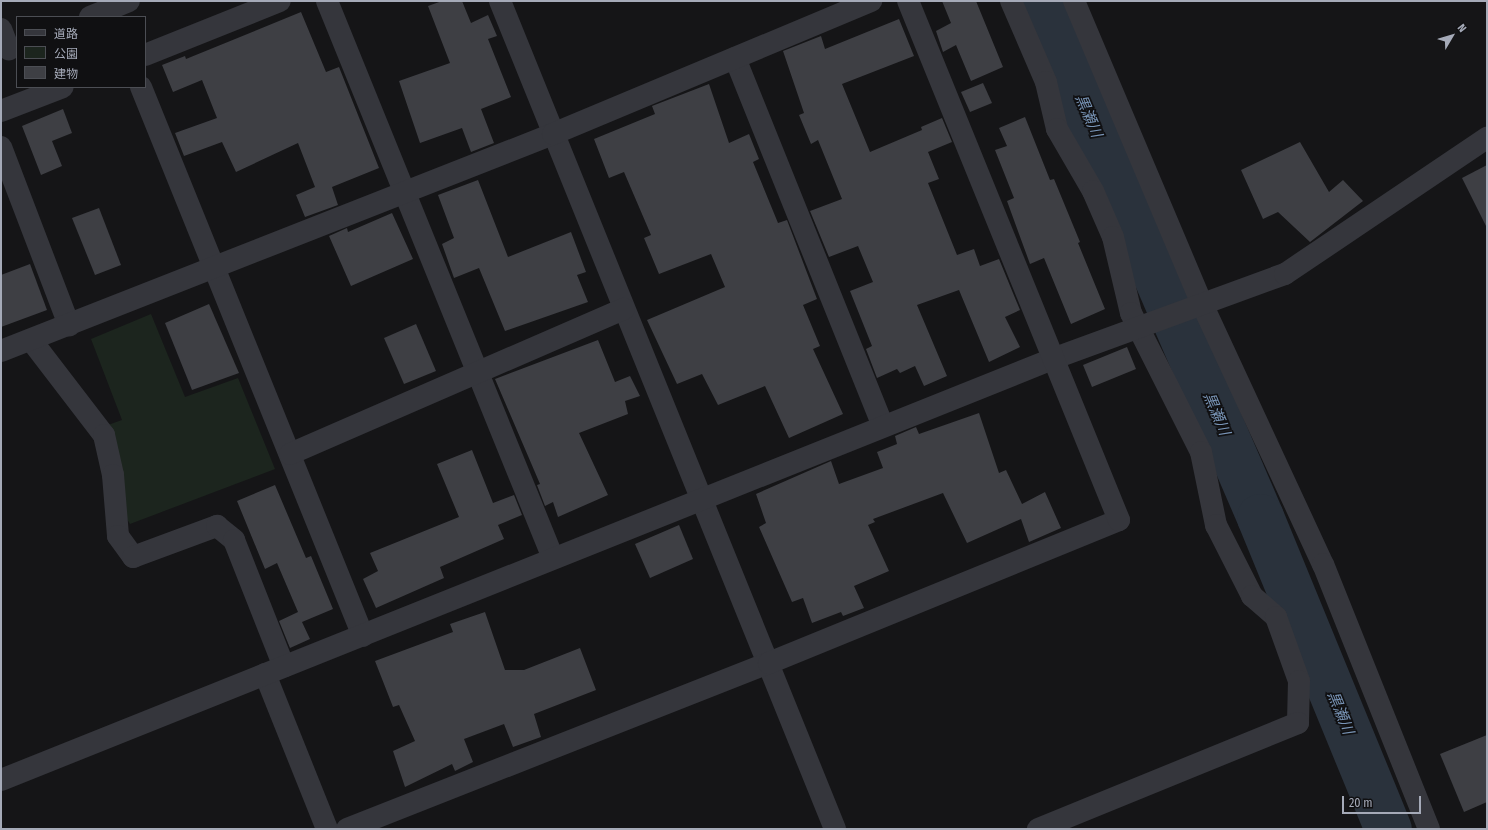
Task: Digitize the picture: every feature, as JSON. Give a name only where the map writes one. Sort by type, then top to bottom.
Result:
[{"type":"street","points":[[92,16],[130,1]]},
{"type":"street","points":[[146,55],[280,1]]},
{"type":"street","points":[[327,1],[404,193],[480,372],[553,558]]},
{"type":"street","points":[[500,1],[700,499],[769,663],[835,829]]},
{"type":"street","points":[[1,351],[217,268],[553,134],[871,1]]},
{"type":"street","points":[[347,829],[769,663],[1119,520],[1055,358],[908,1]]},
{"type":"street","points":[[1011,1],[1046,82],[1057,129],[1093,192],[1113,237],[1131,313],[1145,326],[1201,452],[1216,525],[1252,596],[1276,616],[1299,681],[1298,723],[1038,829]]},
{"type":"street","points":[[1074,1],[1203,306],[1323,564],[1429,829]]},
{"type":"street","points":[[1,29],[9,50]]},
{"type":"street","points":[[735,58],[883,426]]},
{"type":"street","points":[[1,111],[60,88]]},
{"type":"street","points":[[141,88],[217,268],[363,636]]},
{"type":"street","points":[[1,780],[1055,358],[1203,306],[1285,274],[1487,138]]},
{"type":"street","points":[[1,148],[69,325]]},
{"type":"street","points":[[290,454],[624,309]]},
{"type":"street","points":[[31,340],[104,435],[113,475],[118,536],[133,557],[216,526],[234,540],[327,829]]},
{"type":"green space","points":[[151,314],[185,397],[238,378],[275,469],[130,524],[121,509],[105,426],[122,420],[91,339]]},
{"type":"building","points":[[442,1],[462,1],[471,23],[488,15],[497,36],[488,39],[511,97],[481,109],[494,143],[471,152],[462,128],[420,143],[399,81],[450,63],[428,6]]},
{"type":"building","points":[[942,1],[976,1],[1003,67],[971,81],[956,45],[943,52],[936,31],[951,23]]},
{"type":"building","points":[[301,12],[326,72],[339,67],[379,168],[332,187],[338,205],[305,217],[296,195],[315,187],[298,143],[236,172],[222,142],[184,156],[175,133],[217,118],[202,80],[173,92],[162,65],[185,56],[186,59]]},
{"type":"building","points":[[899,19],[914,56],[842,84],[870,152],[922,130],[921,127],[942,118],[952,142],[928,152],[939,179],[928,183],[957,255],[974,249],[980,266],[999,259],[1020,310],[1005,317],[1020,347],[989,362],[959,290],[917,305],[947,376],[924,386],[915,366],[900,373],[897,369],[877,378],[866,349],[872,346],[850,291],[873,282],[858,246],[829,257],[810,211],[842,199],[818,140],[811,144],[799,115],[804,113],[783,51],[821,36],[825,49]]},
{"type":"building","points":[[983,83],[992,103],[970,112],[961,92]]},
{"type":"building","points":[[709,84],[729,143],[749,134],[759,159],[753,162],[778,223],[787,220],[817,299],[803,305],[820,346],[813,349],[843,414],[789,438],[765,386],[718,405],[702,374],[677,384],[647,320],[725,287],[711,254],[659,274],[644,238],[651,235],[624,172],[609,178],[594,139],[655,114],[652,106]]},
{"type":"building","points":[[63,109],[72,133],[52,141],[62,166],[41,175],[22,126]]},
{"type":"building","points":[[1025,117],[1050,180],[1054,179],[1105,309],[1071,324],[1044,258],[1030,264],[1007,201],[1014,198],[995,150],[1007,146],[999,128]]},
{"type":"building","points":[[1300,142],[1329,192],[1343,180],[1363,201],[1310,242],[1278,212],[1263,219],[1241,170]]},
{"type":"building","points":[[1487,165],[1487,228],[1462,178]]},
{"type":"building","points":[[478,180],[508,257],[571,232],[586,272],[577,275],[588,302],[505,331],[479,268],[454,278],[442,244],[454,238],[438,195]]},
{"type":"building","points":[[99,208],[121,265],[95,275],[72,218]]},
{"type":"building","points":[[392,213],[413,259],[351,286],[329,236],[347,228],[348,232]]},
{"type":"building","points":[[30,264],[47,310],[1,327],[1,275]]},
{"type":"building","points":[[209,304],[239,373],[192,390],[165,323]]},
{"type":"building","points":[[416,324],[436,371],[404,384],[384,338]]},
{"type":"building","points":[[598,340],[615,382],[630,376],[640,396],[625,401],[628,414],[579,433],[608,495],[558,517],[553,502],[545,506],[537,485],[540,484],[495,379]]},
{"type":"building","points":[[1127,347],[1136,369],[1092,387],[1083,365]]},
{"type":"building","points":[[979,413],[999,473],[1006,470],[1022,504],[1045,492],[1061,528],[1029,542],[1021,519],[967,543],[943,493],[873,519],[875,522],[868,525],[889,571],[854,586],[864,608],[843,616],[841,612],[812,623],[803,598],[792,602],[759,527],[766,523],[756,494],[831,461],[839,484],[883,468],[877,452],[897,444],[895,436],[916,427],[919,434]]},
{"type":"building","points":[[472,450],[493,503],[514,495],[522,515],[498,525],[504,539],[440,567],[444,578],[376,608],[363,579],[378,571],[370,553],[459,517],[437,464]]},
{"type":"building","points":[[275,485],[306,558],[311,556],[333,609],[302,622],[310,639],[290,648],[279,621],[298,612],[277,563],[265,569],[237,501]]},
{"type":"building","points":[[679,525],[693,559],[650,578],[635,544]]},
{"type":"building","points":[[485,612],[505,670],[524,670],[580,648],[596,690],[534,714],[541,737],[513,747],[504,724],[464,739],[473,762],[455,771],[452,764],[405,787],[393,751],[415,741],[399,705],[393,707],[375,661],[453,632],[450,624]]},
{"type":"building","points":[[1487,735],[1487,802],[1464,812],[1440,754]]},
{"type":"waterway","name":"黒瀬川","points":[[1038,1],[1260,517],[1388,829]]}]
